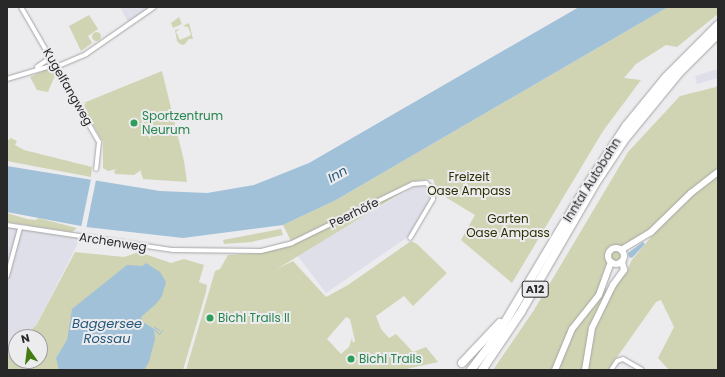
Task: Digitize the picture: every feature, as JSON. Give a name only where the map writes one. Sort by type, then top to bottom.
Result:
[{"type":"highway","name":"Inntal Autobahn","points":[[471,370],[515,306],[604,158],[636,112],[668,80],[718,25]]},
{"type":"highway","name":"Inntal Autobahn","points":[[677,70],[718,34]]},
{"type":"highway","name":"Inntal Autobahn","points":[[482,370],[521,312],[598,181],[629,134],[668,80]]},
{"type":"highway","points":[[462,363],[515,306]]},
{"type":"main road","points":[[621,250],[652,232],[690,193],[718,172]]},
{"type":"main road","points":[[555,370],[572,329],[599,295],[611,262],[608,255],[610,250],[615,248],[621,250],[624,255],[622,261],[624,270],[613,285],[592,328],[585,370]]},
{"type":"main road","points":[[611,262],[617,264],[622,261]]},
{"type":"street","name":"Kugelfangweg","points":[[21,7],[99,142],[96,169]]},
{"type":"street","points":[[7,79],[55,66],[86,54],[154,7]]},
{"type":"street","points":[[32,71],[50,58]]},
{"type":"street","name":"Peerhöfe","points":[[220,252],[261,251],[292,243],[413,184],[426,183],[432,189],[433,199],[410,238]]},
{"type":"street","name":"Archenweg","points":[[7,225],[156,248],[220,252]]},
{"type":"street","points":[[7,276],[20,228]]},
{"type":"street","points":[[611,370],[617,361],[623,359],[642,370]]},
{"type":"shaded area","points":[[120,7],[150,7],[128,22]]},
{"type":"shaded area","points":[[717,69],[718,78],[697,84],[695,76]]},
{"type":"shaded area","points":[[417,185],[428,188],[431,198],[412,234],[326,293],[297,255]]},
{"type":"shaded area","points":[[7,225],[81,237],[37,324],[32,329],[8,329],[7,357]]},
{"type":"green space","points":[[668,7],[718,7],[718,14],[677,47],[666,45],[636,64],[624,78],[641,80],[603,131],[512,283],[461,240],[475,215],[437,192],[433,179],[413,181],[291,241],[283,225],[336,200]]},
{"type":"green space","points":[[89,15],[98,29],[88,36],[92,43],[81,51],[69,26]]},
{"type":"green space","points":[[179,17],[182,24],[173,28],[171,23]]},
{"type":"green space","points":[[189,23],[193,39],[189,39],[184,45],[180,44],[177,41],[175,30],[180,29],[176,32],[180,40],[191,35],[188,27],[183,26]]},
{"type":"green space","points":[[94,32],[98,32],[100,36],[98,40],[94,40],[92,38],[92,34]]},
{"type":"green space","points":[[50,68],[56,73],[48,92],[37,90],[30,77]]},
{"type":"green space","name":"Sportzentrum Neurum","points":[[162,71],[184,161],[187,182],[143,179],[139,166],[140,171],[134,175],[115,174],[114,171],[117,169],[108,171],[103,168],[103,142],[81,104]]},
{"type":"green space","points":[[718,84],[718,172],[623,252],[624,257],[621,262],[613,263],[608,259],[601,279],[607,291],[627,272],[631,261],[651,237],[691,196],[718,176],[718,370],[669,370],[658,358],[674,327],[661,300],[656,302],[608,370],[493,370],[534,310],[628,152],[680,96],[716,87]]},
{"type":"green space","points":[[11,138],[17,141],[15,145],[24,150],[92,167],[91,177],[7,161],[7,141]]},
{"type":"green space","points":[[409,188],[277,269],[293,261],[326,297],[348,285],[411,241],[417,244],[447,273],[413,306],[404,296],[376,316],[381,329],[389,338],[396,334],[413,352],[426,347],[438,362],[402,370],[186,370],[215,271],[220,269],[228,255],[261,253],[292,244]],"holes":[[[346,317],[350,319],[355,341],[353,343],[352,338],[349,347],[341,354],[327,339]]]},
{"type":"green space","points":[[7,213],[27,219],[36,220],[38,218],[77,228],[72,232],[7,222]]},
{"type":"green space","points":[[281,229],[283,235],[251,242],[224,244],[223,240]]},
{"type":"green space","points":[[75,252],[124,257],[139,252],[171,263],[184,259],[204,265],[199,282],[207,285],[206,292],[183,370],[7,370],[8,356],[8,369],[48,369],[48,329],[32,329],[37,324]]},
{"type":"water","name":"Inn","points":[[579,7],[668,7],[336,200],[283,225],[183,238],[86,227],[7,212],[7,166],[160,191],[207,193],[254,185],[309,163]]},
{"type":"water","points":[[643,242],[645,244],[632,258],[629,257],[628,253]]},
{"type":"water","name":"Baggersee Rossau","points":[[146,263],[160,272],[166,282],[162,296],[156,304],[141,317],[143,322],[154,329],[155,339],[149,362],[144,370],[59,370],[56,358],[67,340],[72,309],[127,265],[142,266]]},
{"type":"pier","points":[[91,179],[96,180],[86,229],[81,228]]},
{"type":"waterway","points":[[154,327],[159,330]]},
{"type":"waterway","points":[[154,329],[159,334],[162,330]]},
{"type":"place","name":"Sportzentrum Neurum","points":[[134,123]]},
{"type":"place","name":"Bichl Trails II","points":[[210,318]]},
{"type":"place","name":"Bichl Trails","points":[[351,359]]},
{"type":"park label","name":"Freizeit Oase Ampass","points":[[469,184]]},
{"type":"park label","name":"Garten Oase Ampass","points":[[508,226]]}]
